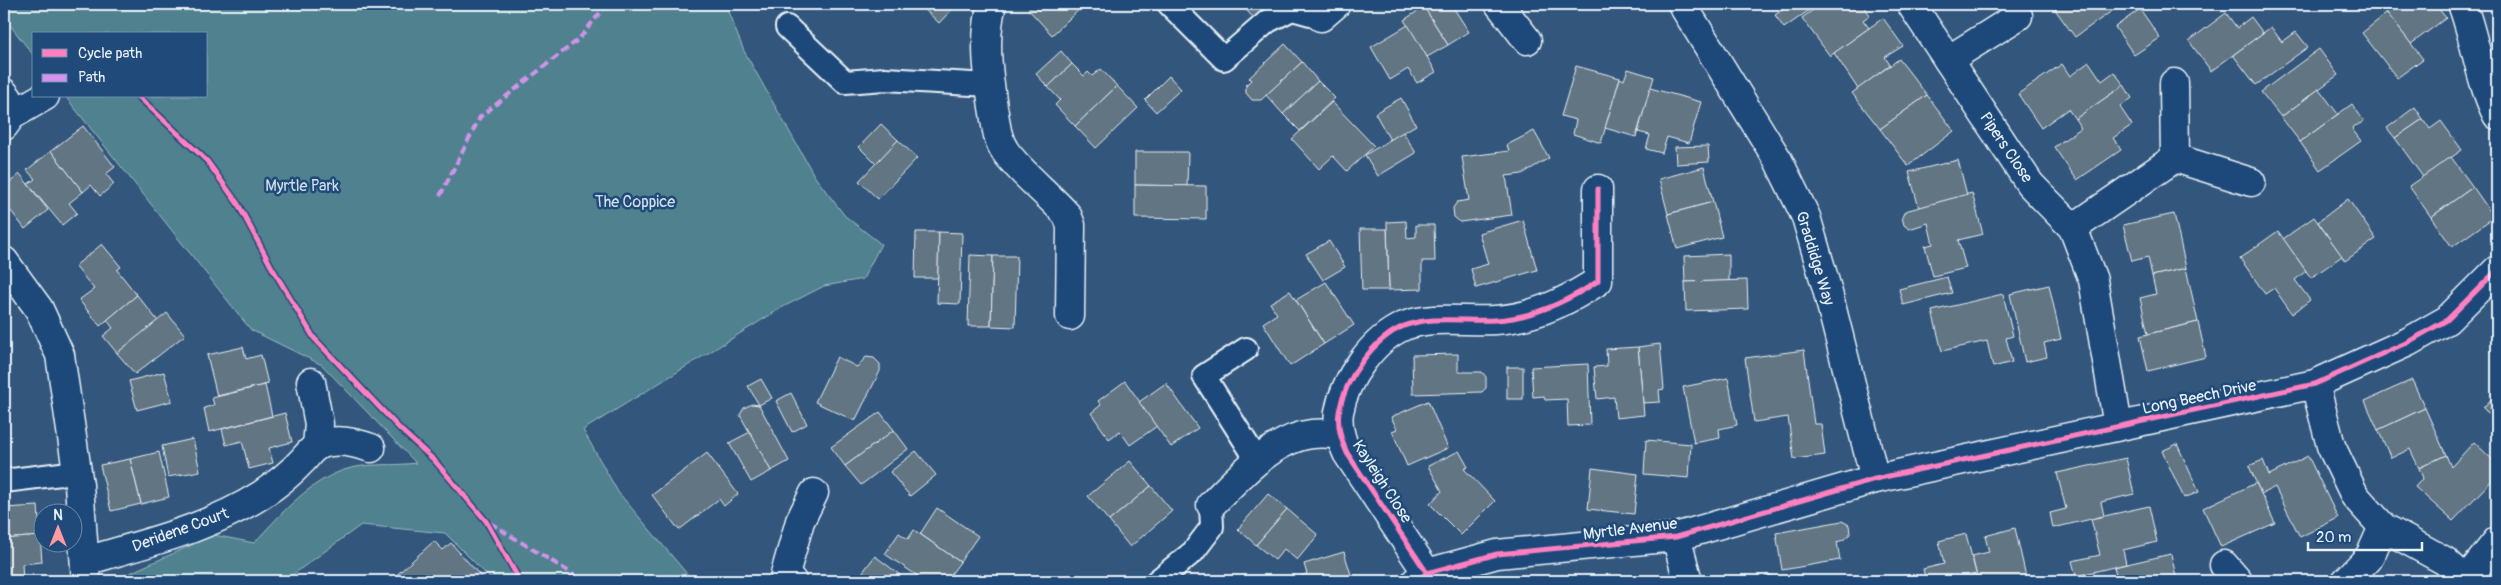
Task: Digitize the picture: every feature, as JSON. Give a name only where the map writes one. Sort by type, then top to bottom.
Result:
[{"type":"street","points":[[992,4],[987,23],[989,85],[998,138],[1006,152],[1067,215],[1071,225],[1070,316]]},
{"type":"street","points":[[1499,4],[1527,40]]},
{"type":"street","name":"Graddidge Way","points":[[1682,4],[1778,160],[1806,216],[1827,288],[1875,479]]},
{"type":"street","name":"Pipers Close","points":[[1911,4],[2030,184],[2073,228],[2092,280],[2118,426]]},
{"type":"street","points":[[2462,4],[2469,22],[2483,84],[2497,115]]},
{"type":"street","points":[[1948,60],[2018,16]]},
{"type":"street","points":[[2174,83],[2175,158]]},
{"type":"street","points":[[7,111],[40,98]]},
{"type":"street","points":[[2073,228],[2175,158]]},
{"type":"street","points":[[2175,158],[2251,182]]},
{"type":"street","name":"Kayleigh Close","points":[[1421,577],[1347,453],[1339,434],[1339,412],[1347,391],[1363,359],[1379,342],[1404,326],[1432,320],[1496,320],[1518,316],[1558,304],[1598,281],[1598,189]]},
{"type":"street","name":"Deridene Court","points":[[4,261],[39,309],[60,355],[78,472],[86,571],[222,516],[260,496],[283,479],[317,446]]},
{"type":"street","name":"Long Beech Drive","points":[[1875,479],[2315,384],[2408,342],[2447,320],[2497,270]]},
{"type":"street","points":[[310,382],[319,424],[317,446],[334,441],[353,442],[371,448]]},
{"type":"street","points":[[2315,384],[2331,446],[2355,496],[2383,527],[2445,561],[2466,580],[2497,541]]},
{"type":"street","points":[[1211,505],[1257,460],[1285,444],[1310,434],[1339,434]]},
{"type":"street","name":"Myrtle Avenue","points":[[1421,577],[1497,554],[1676,537],[1875,479]]},
{"type":"street","points":[[781,579],[800,521],[814,493]]},
{"type":"street","points":[[2346,581],[2370,556],[2383,527]]},
{"type":"street","points":[[1676,537],[1688,581]]},
{"type":"lane","points":[[1170,4],[1224,59],[1268,21],[1292,9],[1329,10]]},
{"type":"lane","points":[[787,26],[845,82],[885,79],[989,85]]},
{"type":"lane","points":[[1246,349],[1204,376],[1257,460]]},
{"type":"lane","points":[[4,481],[78,472]]},
{"type":"lane","points":[[1157,581],[1193,552],[1212,527],[1211,505]]},
{"type":"green space","points":[[4,4],[725,4],[744,51],[815,177],[845,216],[881,244],[863,279],[824,286],[783,307],[583,430],[618,492],[693,581],[493,581],[445,533],[361,525],[284,581],[112,581],[214,535],[254,543],[298,498],[310,488],[336,473],[359,466],[416,463],[322,365],[251,330],[67,98],[208,98],[208,32],[32,32],[32,53],[9,24],[8,31],[4,31]]},
{"type":"building","points":[[924,4],[957,4],[939,23],[921,6]]},
{"type":"building","points":[[1034,4],[1085,4],[1052,35],[1028,9]]},
{"type":"building","points":[[1241,4],[1271,4],[1273,6],[1256,21]]},
{"type":"building","points":[[1430,4],[1451,4],[1469,32],[1448,45],[1424,7]]},
{"type":"building","points":[[1791,4],[1818,4],[1784,28],[1775,15]]},
{"type":"building","points":[[1821,4],[1862,4],[1870,15],[1863,20],[1869,28],[1830,56],[1802,18]]},
{"type":"building","points":[[2051,4],[2113,4],[2116,8],[2075,37]]},
{"type":"building","points":[[2380,4],[2435,4],[2446,18],[2411,44]]},
{"type":"building","points":[[1424,7],[1448,45],[1427,57],[1404,20]]},
{"type":"building","points":[[2140,9],[2160,38],[2134,55],[2115,27]]},
{"type":"building","points":[[2226,13],[2237,28],[2251,17],[2263,33],[2211,71],[2189,41]]},
{"type":"building","points":[[2387,13],[2423,59],[2397,78],[2362,33]]},
{"type":"building","points":[[1883,18],[1903,46],[1885,57],[1890,65],[1858,89],[1834,53]]},
{"type":"building","points":[[1408,25],[1436,72],[1417,83],[1408,69],[1390,80],[1371,47]]},
{"type":"building","points":[[2271,27],[2282,42],[2296,32],[2308,47],[2256,85],[2233,55]]},
{"type":"building","points":[[1285,44],[1302,62],[1261,100],[1252,100],[1246,93],[1246,85],[1251,80],[1249,78]]},
{"type":"building","points":[[2319,49],[2338,75],[2281,117],[2261,92]]},
{"type":"building","points":[[1061,51],[1072,64],[1048,87],[1036,74]]},
{"type":"building","points":[[1899,59],[1927,95],[1880,129],[1852,93]]},
{"type":"building","points":[[1302,62],[1318,81],[1283,114],[1266,95]]},
{"type":"building","points":[[2089,62],[2102,81],[2114,72],[2124,85],[2075,119],[2068,109],[2041,128],[2018,94],[2062,64],[2070,76]]},
{"type":"building","points":[[1072,64],[1084,76],[1088,72],[1092,76],[1101,69],[1117,86],[1075,126],[1055,105],[1060,100],[1048,87]]},
{"type":"building","points":[[1576,66],[1620,78],[1601,143],[1573,134],[1576,120],[1561,116]]},
{"type":"building","points":[[1628,69],[1654,77],[1636,137],[1605,128],[1620,78],[1624,80]]},
{"type":"building","points":[[1169,76],[1181,89],[1156,112],[1145,100]]},
{"type":"building","points":[[1318,81],[1335,98],[1300,131],[1283,114]]},
{"type":"building","points":[[2124,85],[2132,98],[2120,107],[2132,125],[2113,138],[2121,150],[2077,180],[2054,147],[2081,128],[2075,119]]},
{"type":"building","points":[[1117,86],[1138,108],[1096,148],[1075,126]]},
{"type":"building","points":[[1650,88],[1701,102],[1689,143],[1667,137],[1662,153],[1646,149],[1650,135],[1638,132]]},
{"type":"building","points":[[2319,89],[2338,114],[2300,142],[2281,117]]},
{"type":"building","points":[[1927,95],[1954,131],[1908,166],[1880,129]]},
{"type":"building","points":[[1401,98],[1416,125],[1390,140],[1375,113]]},
{"type":"building","points":[[1332,102],[1374,146],[1347,171],[1333,156],[1319,169],[1292,139]]},
{"type":"building","points":[[2352,104],[2364,121],[2352,129],[2361,141],[2320,170],[2300,142]]},
{"type":"building","points":[[2415,107],[2423,119],[2395,138],[2387,128]]},
{"type":"building","points":[[2423,119],[2430,129],[2441,121],[2462,150],[2423,177],[2395,138]]},
{"type":"building","points":[[881,124],[898,140],[876,164],[859,147]]},
{"type":"building","points":[[83,126],[115,167],[106,174],[114,184],[100,196],[91,185],[83,192],[51,151]]},
{"type":"building","points":[[1534,131],[1549,158],[1522,174],[1506,176],[1512,215],[1460,222],[1454,217],[1453,208],[1457,202],[1469,200],[1462,157],[1509,151],[1507,145]]},
{"type":"building","points":[[1403,132],[1416,153],[1378,176],[1365,155]]},
{"type":"building","points":[[898,140],[917,158],[878,199],[859,181]]},
{"type":"building","points":[[1708,146],[1709,162],[1676,164],[1675,147]]},
{"type":"building","points":[[51,151],[83,192],[69,203],[77,213],[62,225],[28,184],[35,179],[27,170]]},
{"type":"building","points":[[1135,152],[1188,152],[1187,186],[1135,185]]},
{"type":"building","points":[[2451,157],[2473,187],[2431,217],[2409,186]]},
{"type":"building","points":[[1958,160],[1967,195],[1919,208],[1909,172]]},
{"type":"building","points":[[1704,167],[1713,202],[1668,214],[1659,179]]},
{"type":"building","points":[[20,174],[48,210],[25,229],[4,202],[4,187]]},
{"type":"building","points":[[1135,185],[1206,186],[1206,219],[1135,218]]},
{"type":"building","points":[[2473,187],[2494,217],[2452,247],[2431,217]]},
{"type":"building","points":[[1972,193],[1983,234],[1958,240],[1966,268],[1933,276],[1925,246],[1933,244],[1928,223],[1909,229],[1904,225],[1902,217],[1905,211]]},
{"type":"building","points":[[2348,199],[2376,239],[2345,261],[2318,222]]},
{"type":"building","points":[[1713,202],[1722,237],[1677,249],[1668,214]]},
{"type":"building","points":[[2174,214],[2186,268],[2152,276],[2148,257],[2132,261],[2123,225]]},
{"type":"building","points":[[2314,217],[2342,256],[2311,278],[2283,239]]},
{"type":"building","points":[[1523,220],[1537,270],[1476,288],[1471,269],[1488,264],[1479,233]]},
{"type":"building","points":[[1406,221],[1407,238],[1416,237],[1416,225],[1434,225],[1435,261],[1422,261],[1422,289],[1389,290],[1387,222]]},
{"type":"building","points":[[1360,229],[1387,229],[1389,290],[1362,290]]},
{"type":"building","points":[[2278,231],[2306,271],[2295,280],[2310,300],[2292,314],[2274,288],[2265,294],[2240,258]]},
{"type":"building","points":[[916,232],[939,232],[938,278],[915,278]]},
{"type":"building","points":[[939,232],[962,233],[960,304],[937,303]]},
{"type":"building","points":[[1329,241],[1345,267],[1323,280],[1306,254]]},
{"type":"building","points":[[102,244],[121,267],[117,270],[137,295],[100,326],[79,300],[94,289],[75,266]]},
{"type":"building","points":[[1729,254],[1729,281],[1685,282],[1684,256]]},
{"type":"building","points":[[970,255],[993,256],[991,326],[968,326]]},
{"type":"building","points":[[993,256],[1017,256],[1015,327],[991,326]]},
{"type":"building","points":[[2186,268],[2198,322],[2148,334],[2140,298],[2156,294],[2152,276]]},
{"type":"building","points":[[1947,277],[1952,293],[1903,305],[1899,289]]},
{"type":"building","points":[[1747,280],[1748,309],[1686,311],[1685,282]]},
{"type":"building","points":[[1326,282],[1354,325],[1324,344],[1296,300]]},
{"type":"building","points":[[2049,285],[2061,339],[2044,343],[2047,357],[2025,362],[2010,294]]},
{"type":"building","points":[[1290,291],[1324,344],[1290,366],[1263,323],[1277,314],[1270,303]]},
{"type":"building","points":[[2003,294],[2013,336],[2006,338],[2012,362],[1993,367],[1987,341],[1942,351],[1932,311]]},
{"type":"building","points":[[137,295],[158,321],[117,353],[103,336],[113,328],[107,320]]},
{"type":"building","points":[[167,313],[185,335],[135,374],[117,353]]},
{"type":"building","points":[[2198,322],[2206,357],[2148,371],[2140,336]]},
{"type":"building","points":[[1660,344],[1664,389],[1659,390],[1660,402],[1643,403],[1638,347]]},
{"type":"building","points":[[243,347],[246,359],[261,355],[268,384],[217,396],[207,355]]},
{"type":"building","points":[[1638,347],[1644,415],[1616,418],[1614,397],[1597,399],[1594,367],[1607,366],[1606,349]]},
{"type":"building","points":[[1804,350],[1814,424],[1821,424],[1825,455],[1794,459],[1788,417],[1754,422],[1745,358]]},
{"type":"building","points":[[1458,354],[1458,372],[1482,372],[1486,377],[1486,388],[1482,392],[1413,394],[1412,355]]},
{"type":"building","points":[[837,357],[857,367],[866,357],[874,358],[880,364],[880,371],[855,421],[815,402]]},
{"type":"building","points":[[1588,364],[1590,425],[1568,426],[1567,399],[1545,400],[1544,396],[1533,397],[1531,367]]},
{"type":"building","points":[[1507,367],[1523,367],[1523,399],[1507,399]]},
{"type":"building","points":[[164,372],[172,401],[137,410],[129,381]]},
{"type":"building","points":[[1728,378],[1737,425],[1719,429],[1720,438],[1694,443],[1683,387]]},
{"type":"building","points":[[761,379],[772,398],[759,405],[748,386]]},
{"type":"building","points":[[2412,380],[2425,408],[2378,430],[2365,401]]},
{"type":"building","points":[[1125,381],[1157,426],[1130,445],[1120,431],[1109,439],[1091,413],[1101,405],[1098,401]]},
{"type":"building","points":[[1166,383],[1198,428],[1171,447],[1139,402]]},
{"type":"building","points":[[265,385],[272,416],[209,432],[204,408],[214,405],[212,398]]},
{"type":"building","points":[[791,393],[807,424],[792,432],[776,401]]},
{"type":"building","points":[[2497,393],[2497,422],[2483,408]]},
{"type":"building","points":[[1428,401],[1448,448],[1407,466],[1392,431],[1397,429],[1391,417]]},
{"type":"building","points":[[752,404],[759,405],[789,461],[771,471],[740,415],[744,408]]},
{"type":"building","points":[[2425,408],[2446,455],[2419,468],[2410,449],[2391,458],[2378,430]]},
{"type":"building","points":[[880,412],[894,430],[845,466],[831,447]]},
{"type":"building","points":[[285,413],[292,442],[269,448],[273,463],[249,469],[242,441],[226,445],[222,429]]},
{"type":"building","points":[[894,430],[908,449],[861,485],[845,466]]},
{"type":"building","points":[[750,432],[771,471],[751,482],[729,443]]},
{"type":"building","points":[[193,439],[200,471],[168,477],[162,446]]},
{"type":"building","points":[[1646,440],[1691,444],[1689,478],[1644,474]]},
{"type":"building","points":[[2474,442],[2497,464],[2497,475],[2453,521],[2415,487],[2423,478],[2419,468],[2446,455],[2451,467]]},
{"type":"building","points":[[2177,444],[2199,492],[2184,498],[2162,451]]},
{"type":"building","points":[[916,451],[936,475],[910,496],[890,472]]},
{"type":"building","points":[[1459,451],[1468,467],[1464,469],[1495,501],[1461,535],[1430,504],[1442,491],[1428,466]]},
{"type":"building","points":[[159,452],[169,497],[141,504],[130,459]]},
{"type":"building","points":[[707,453],[738,494],[724,506],[719,499],[679,530],[652,495]]},
{"type":"building","points":[[2308,456],[2338,518],[2300,537],[2275,487],[2261,494],[2249,466],[2263,460],[2269,475]]},
{"type":"building","points":[[2126,458],[2134,494],[2101,502],[2104,516],[2053,528],[2050,513],[2066,509],[2057,473]]},
{"type":"building","points":[[130,459],[141,504],[111,511],[100,465]]},
{"type":"building","points":[[1130,461],[1151,486],[1109,521],[1088,496]]},
{"type":"building","points":[[1592,468],[1638,474],[1634,514],[1588,509]]},
{"type":"building","points":[[2256,483],[2275,523],[2221,547],[2203,508]]},
{"type":"building","points":[[1151,486],[1172,511],[1130,547],[1109,521]]},
{"type":"building","points":[[1268,494],[1287,509],[1256,545],[1238,529]]},
{"type":"building","points":[[32,506],[32,537],[4,539],[4,508]]},
{"type":"building","points":[[2149,506],[2157,542],[2123,550],[2126,564],[2076,576],[2072,561],[2100,555],[2091,519]]},
{"type":"building","points":[[937,508],[978,536],[960,562],[920,534]]},
{"type":"building","points":[[1287,509],[1318,535],[1297,560],[1284,549],[1275,560],[1256,545]]},
{"type":"building","points":[[1842,521],[1849,525],[1850,534],[1837,542],[1840,560],[1782,570],[1776,533]]},
{"type":"building","points":[[2015,528],[2027,581],[1978,581],[1972,556],[1989,552],[1985,536]]},
{"type":"building","points":[[914,530],[960,562],[946,581],[925,581],[885,554],[899,533],[908,539]]},
{"type":"building","points":[[1966,534],[1978,581],[1926,581],[1923,569],[1944,564],[1939,541]]},
{"type":"building","points":[[32,537],[32,552],[41,552],[42,562],[22,564],[23,580],[7,581],[6,567],[4,567],[4,539]]},
{"type":"building","points":[[434,541],[443,550],[451,543],[485,581],[390,581]]},
{"type":"building","points":[[1344,552],[1353,581],[1303,581],[1301,576],[1307,574],[1304,564]]},
{"type":"building","points":[[2171,554],[2177,581],[2118,581],[2114,567]]},
{"type":"building","points":[[875,556],[908,581],[856,581]]},
{"type":"building","points":[[1608,575],[1608,581],[1548,581]]},
{"type":"building","points":[[1766,575],[1798,580],[1766,581]]},
{"type":"marked path","points":[[440,196],[480,117],[579,39],[607,4]]},
{"type":"marked path","points":[[490,523],[571,573],[580,581]]},
{"type":"cycle path","points":[[140,98],[207,161],[238,204],[271,266],[314,338],[400,429],[434,460],[486,521],[520,581]]},
{"type":"cycle path","points":[[1427,573],[1347,453],[1340,433],[1339,422],[1339,412],[1347,386],[1371,350],[1382,340],[1404,326],[1426,321],[1495,320],[1522,316],[1562,302],[1598,281],[1598,189]]},
{"type":"cycle path","points":[[1416,581],[1427,573],[1497,554],[1676,537],[1875,479],[2315,384],[2408,342],[2447,320],[2497,270]]},
{"type":"park label","name":"Myrtle Park","points":[[302,185]]},
{"type":"park label","name":"The Coppice","points":[[635,201]]}]
